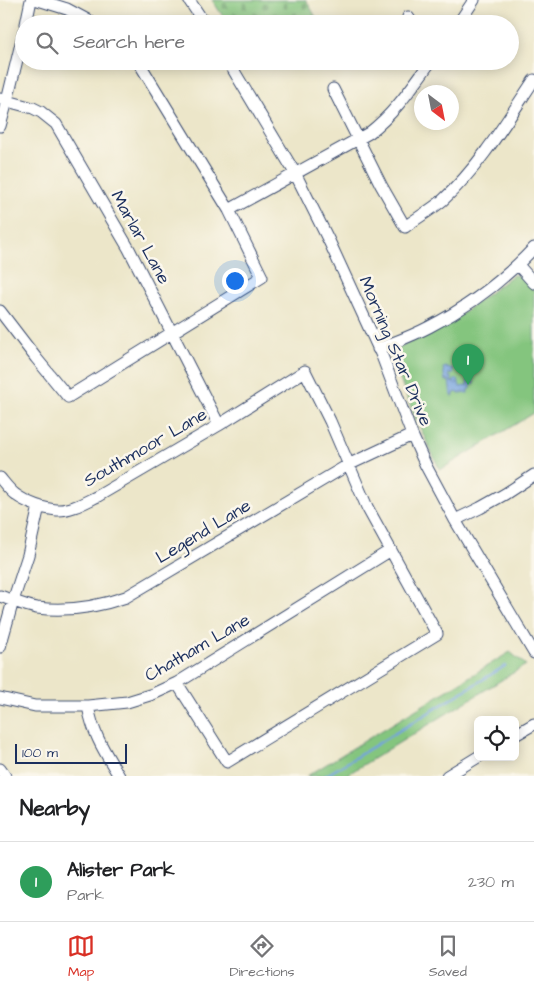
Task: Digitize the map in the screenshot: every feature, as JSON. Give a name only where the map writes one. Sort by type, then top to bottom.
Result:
[{"type":"street","points":[[28,15],[31,0]]},
{"type":"street","points":[[38,0],[67,9],[78,15]]},
{"type":"street","points":[[189,0],[199,15]]},
{"type":"street","points":[[464,15],[474,0]]},
{"type":"street","points":[[0,126],[4,100],[15,62]]},
{"type":"street","points":[[0,312],[68,397],[262,278],[229,210],[143,70]]},
{"type":"street","name":"Morning Star Drive","points":[[233,70],[295,174],[330,243],[378,349],[426,466],[455,520],[534,653]]},
{"type":"street","points":[[229,210],[358,140],[381,124],[400,104],[425,70]]},
{"type":"street","points":[[333,89],[381,185],[405,227],[442,200],[473,168],[534,80]]},
{"type":"street","name":"Marlar Lane","points":[[4,100],[33,108],[56,124],[130,248],[219,425]]},
{"type":"street","points":[[378,349],[428,328],[457,310],[518,265],[534,248]]},
{"type":"street","points":[[518,265],[534,283]]},
{"type":"street","name":"Southmoor Lane","points":[[0,478],[17,496],[39,506],[59,510],[78,506],[219,425],[305,371],[330,422],[348,465]]},
{"type":"street","name":"Legend Lane","points":[[0,596],[36,608],[74,609],[95,607],[126,598],[348,465],[412,435]]},
{"type":"street","points":[[177,683],[227,762],[437,634],[367,507],[348,465]]},
{"type":"street","points":[[455,520],[505,494],[534,475]]},
{"type":"street","points":[[0,647],[28,555],[39,506]]},
{"type":"street","name":"Chatham Lane","points":[[0,698],[35,706],[88,706],[127,702],[153,694],[177,683],[391,550]]},
{"type":"street","points":[[88,706],[90,720],[97,740],[119,776]]},
{"type":"street","points":[[519,733],[534,724]]},
{"type":"street","points":[[447,776],[474,759]]},
{"type":"street","points":[[0,769],[4,776]]},
{"type":"green space","points":[[212,0],[306,0],[315,15],[222,15]]},
{"type":"green space","points":[[513,275],[522,278],[534,290],[534,413],[440,470],[415,417],[391,357],[394,350],[460,315]]},
{"type":"green space","points":[[510,652],[526,665],[345,776],[307,776]]},
{"type":"water","points":[[447,367],[447,369],[453,368],[453,374],[449,373],[449,377],[451,377],[452,382],[458,379],[460,387],[467,386],[468,383],[467,374],[464,374],[463,370],[472,369],[474,384],[471,385],[471,389],[468,389],[468,393],[459,394],[458,392],[451,396],[449,381],[445,381],[443,368]]},
{"type":"waterway","points":[[325,776],[505,666]]},
{"type":"place","name":"Alister Park","points":[[468,385]]}]
